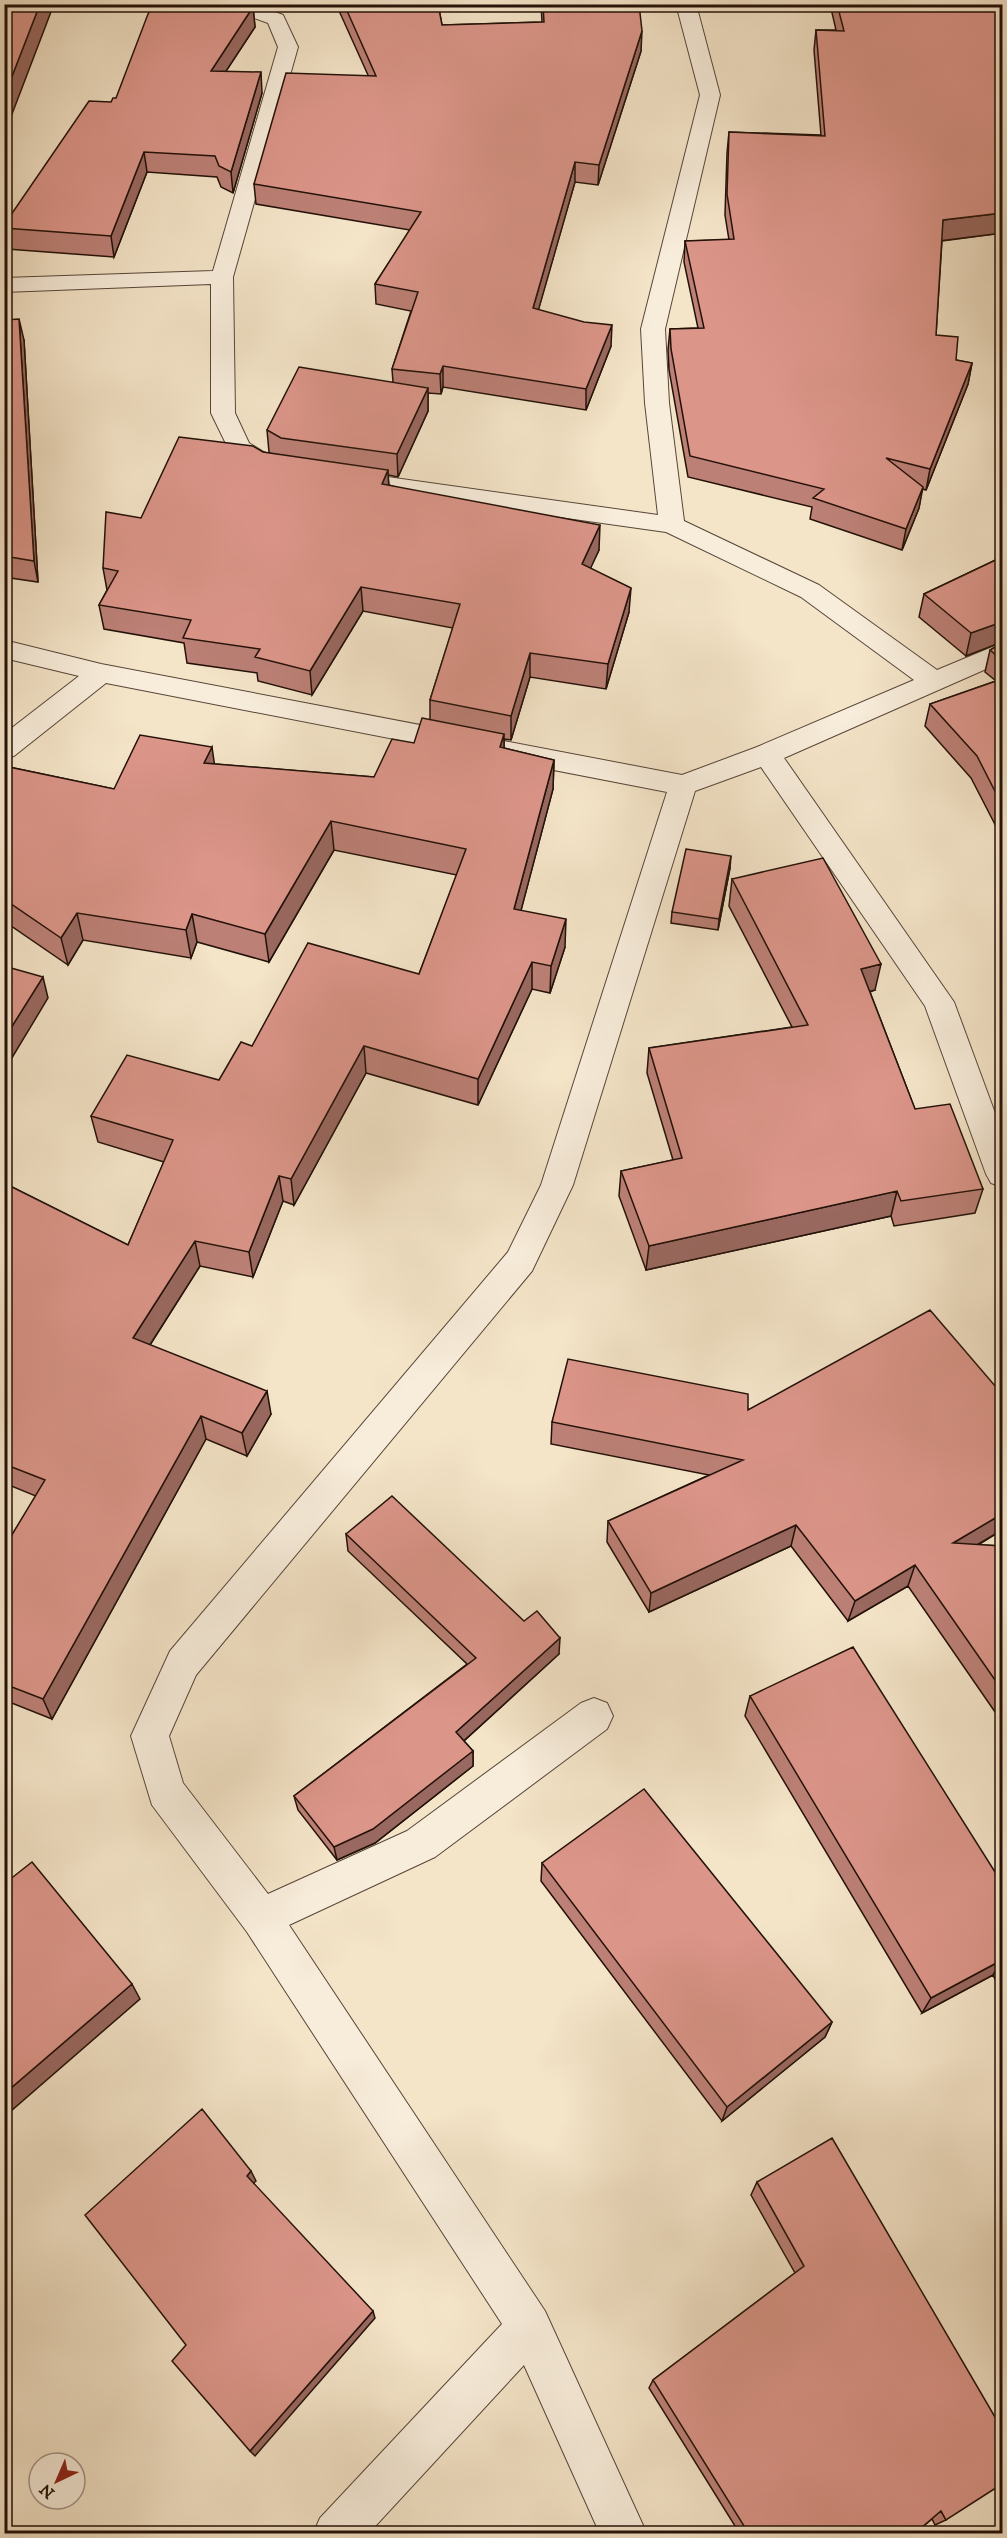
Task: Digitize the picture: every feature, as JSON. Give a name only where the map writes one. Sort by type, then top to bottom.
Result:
[{"type":"street","points":[[216,4],[236,5],[276,19],[288,47],[222,277],[223,413],[239,447],[275,470],[298,473]]},
{"type":"street","points":[[672,525],[657,403],[653,329],[710,95],[686,4]]},
{"type":"street","points":[[4,285],[222,277]]},
{"type":"street","points":[[333,478],[672,525],[810,591],[935,682]]},
{"type":"street","points":[[4,649],[101,673],[683,785],[767,754],[1002,652]]},
{"type":"street","points":[[4,749],[101,673]]},
{"type":"street","points":[[767,754],[939,1002],[1002,1174]]},
{"type":"street","points":[[624,2534],[529,2327],[261,1918],[166,1792],[150,1736],[183,1663],[520,1261],[557,1185],[683,785]]},
{"type":"street","points":[[261,1918],[421,1844],[594,1716]]},
{"type":"street","points":[[336,2534],[529,2327]]},
{"type":"building","points":[[4,4],[40,4],[4,97]]},
{"type":"building","points":[[154,4],[235,4],[253,7],[211,71],[261,72],[231,172],[219,166],[215,156],[144,152],[111,236],[4,228],[89,101],[111,102],[113,98],[116,98],[148,14]]},
{"type":"building","points":[[344,4],[438,4],[442,25],[544,22],[543,4],[639,4],[642,31],[599,165],[575,162],[533,308],[584,322],[612,325],[586,389],[443,366],[440,374],[392,369],[418,292],[375,284],[421,212],[254,184],[286,73],[376,76]]},
{"type":"building","points":[[837,4],[1002,4],[1002,213],[943,220],[936,335],[958,337],[956,360],[972,363],[930,469],[886,458],[923,487],[906,529],[813,498],[824,489],[690,456],[671,349],[670,329],[704,328],[685,241],[734,239],[727,194],[729,132],[825,136],[816,30],[844,31]]},
{"type":"building","points":[[19,319],[34,561],[4,556],[4,320]]},
{"type":"building","points":[[299,367],[428,388],[397,454],[281,438],[267,430]]},
{"type":"building","points":[[179,437],[253,446],[263,452],[388,470],[382,484],[600,525],[582,564],[631,588],[608,664],[530,653],[511,716],[430,700],[460,604],[361,587],[310,671],[255,657],[260,649],[183,638],[191,620],[99,605],[118,571],[103,568],[106,512],[141,518]]},
{"type":"building","points":[[1002,557],[1002,622],[971,633],[924,594]]},
{"type":"building","points":[[1002,643],[1002,660],[990,650]]},
{"type":"building","points":[[999,680],[1002,684],[1002,805],[977,756],[930,704]]},
{"type":"building","points":[[422,718],[504,734],[500,747],[554,760],[514,909],[566,919],[551,966],[532,962],[478,1079],[364,1046],[291,1179],[279,1176],[249,1252],[195,1241],[133,1338],[267,1391],[242,1433],[201,1416],[43,1699],[4,1684],[4,1548],[45,1480],[4,1464],[4,1183],[128,1245],[173,1140],[91,1116],[127,1055],[219,1080],[241,1042],[252,1046],[308,943],[419,974],[466,849],[331,821],[265,934],[192,914],[186,930],[77,913],[61,938],[4,899],[4,766],[114,789],[140,735],[212,747],[204,763],[374,777],[392,739],[414,743]]},
{"type":"building","points":[[686,849],[731,856],[719,919],[672,912]]},
{"type":"building","points":[[823,858],[881,964],[861,969],[915,1109],[950,1104],[983,1189],[901,1201],[897,1191],[649,1246],[621,1171],[682,1158],[649,1048],[808,1025],[732,879]]},
{"type":"building","points":[[4,966],[43,977],[4,1039]]},
{"type":"building","points":[[930,1310],[1002,1394],[1002,1514],[953,1543],[1002,1546],[1002,1690],[915,1565],[855,1601],[796,1525],[651,1593],[608,1521],[743,1460],[552,1422],[568,1359],[748,1394],[748,1410]]},
{"type":"building","points":[[392,1496],[524,1621],[537,1611],[560,1638],[456,1732],[473,1751],[373,1829],[334,1847],[294,1796],[476,1658],[346,1534]]},
{"type":"building","points":[[853,1647],[1002,1883],[1002,1960],[931,1998],[750,1696]]},
{"type":"building","points":[[644,1789],[832,2022],[727,2107],[542,1863]]},
{"type":"building","points":[[32,1862],[132,1984],[4,2094],[4,1884]]},
{"type":"building","points":[[202,2109],[251,2171],[247,2176],[373,2311],[250,2451],[172,2361],[186,2345],[85,2215]]},
{"type":"building","points":[[832,2138],[1002,2429],[1002,2484],[946,2520],[941,2511],[914,2534],[749,2534],[653,2380],[804,2266],[757,2182]]}]
